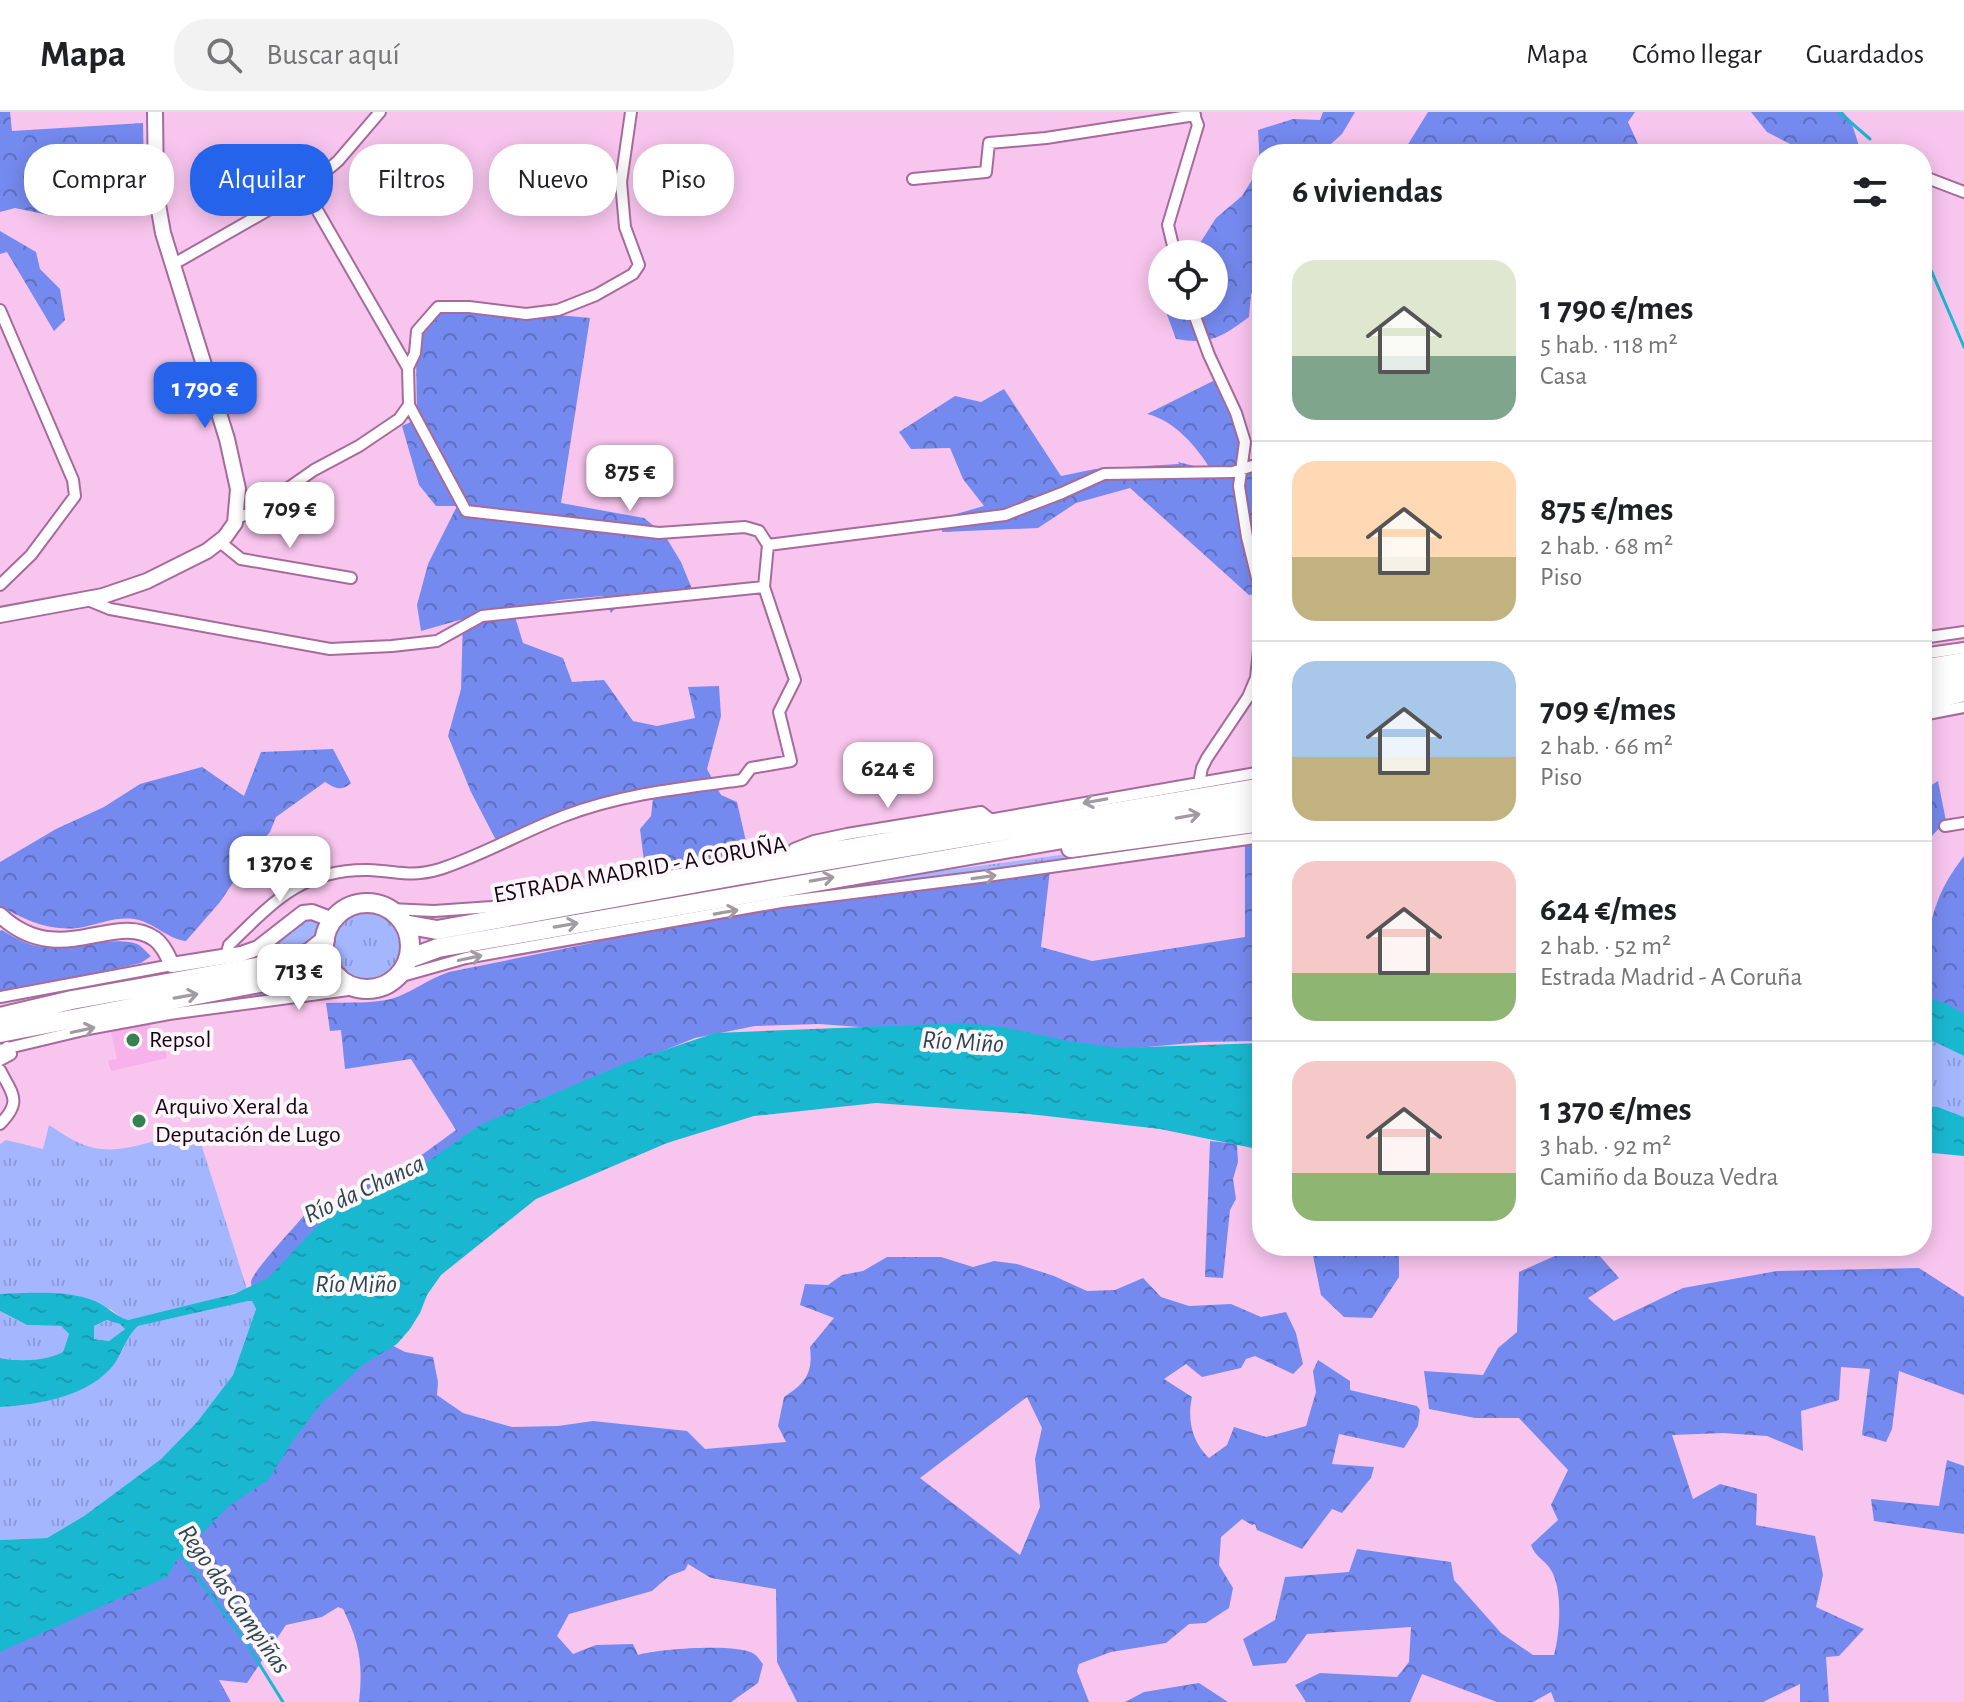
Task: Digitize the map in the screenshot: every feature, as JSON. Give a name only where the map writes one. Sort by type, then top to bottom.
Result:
[{"type":"highway","points":[[1932,667],[1964,662]]},
{"type":"highway","points":[[1932,684],[1964,678]]},
{"type":"highway","points":[[1932,700],[1964,692]]},
{"type":"highway","name":"ESTRADA MADRID - A CORUÑA","points":[[404,924],[437,930],[1252,789]]},
{"type":"highway","name":"ESTRADA MADRID - A CORUÑA","points":[[408,959],[438,948],[1252,806]]},
{"type":"highway","points":[[878,870],[1252,823]]},
{"type":"highway","points":[[377,904],[389,909],[404,924],[409,935],[408,959],[395,978],[385,985],[363,988],[349,985],[338,977],[327,960],[325,940],[333,920],[353,905],[377,904]]},
{"type":"highway","points":[[0,1017],[72,1000],[279,963],[309,953],[325,940]]},
{"type":"highway","points":[[2,1043],[306,974],[338,977]]},
{"type":"street","points":[[0,615],[85,599],[147,581],[220,542],[231,531],[236,518],[238,489],[227,439],[172,265],[156,193],[155,112]]},
{"type":"street","points":[[333,165],[380,112]]},
{"type":"street","points":[[226,956],[229,945],[285,892],[314,878],[344,870],[380,870],[412,876],[441,868],[564,816],[605,803],[742,780],[751,768],[791,761],[779,712],[795,680],[764,587],[768,545],[759,531],[745,527],[659,533],[466,511],[409,405],[408,368],[415,353],[417,331],[438,307],[469,307],[526,314],[558,310],[596,295],[633,274],[639,265],[625,227],[621,182],[631,112]]},
{"type":"street","points":[[913,179],[986,172],[989,143],[1046,138],[1194,114],[1198,125],[1168,225],[1172,240]]},
{"type":"street","points":[[1932,180],[1964,192]]},
{"type":"street","points":[[172,265],[258,216]]},
{"type":"street","points":[[321,216],[408,368]]},
{"type":"street","points":[[0,310],[73,480],[75,496],[31,555],[0,585]]},
{"type":"street","points":[[1196,320],[1236,413],[1245,442],[1239,486],[1252,557]]},
{"type":"street","points":[[236,518],[254,512],[314,470],[359,446],[399,419],[409,405]]},
{"type":"street","points":[[768,545],[1005,515],[1104,474],[1233,472],[1252,466]]},
{"type":"street","points":[[220,542],[241,559],[351,578]]},
{"type":"street","points":[[85,599],[110,609],[330,649],[437,641],[482,616],[764,587]]},
{"type":"street","points":[[1932,637],[1964,632]]},
{"type":"street","points":[[1932,653],[1964,648]]},
{"type":"street","points":[[1199,783],[1207,758],[1252,688]]},
{"type":"street","points":[[1932,713],[1964,707]]},
{"type":"street","points":[[389,909],[434,911],[492,907],[1252,774]]},
{"type":"street","points":[[1945,826],[1964,823]]},
{"type":"street","points":[[395,978],[466,958],[781,902],[1252,838]]},
{"type":"street","points":[[0,997],[258,948],[303,913],[312,912],[333,920]]},
{"type":"street","points":[[0,915],[12,927],[46,940],[72,940],[121,931],[152,936],[161,944],[172,965]]},
{"type":"street","points":[[0,1060],[11,1054],[2,1043],[169,1014],[363,988]]},
{"type":"street","points":[[0,1072],[14,1095],[12,1110],[0,1124]]},
{"type":"shaded area","name":"Repsol","points":[[150,1023],[155,1050],[165,1048],[167,1058],[111,1071],[108,1061],[117,1059],[111,1032]]},
{"type":"green space","points":[[0,112],[10,112],[12,131],[143,123],[143,144],[24,144],[24,210],[15,208],[0,212]]},
{"type":"green space","points":[[1323,112],[1355,112],[1342,134],[1331,144],[1259,144],[1258,130],[1293,119],[1320,120]]},
{"type":"green space","points":[[1428,112],[1635,112],[1628,122],[1638,144],[1408,144]]},
{"type":"green space","points":[[1751,112],[1843,112],[1851,121],[1858,144],[1790,144],[1767,132]]},
{"type":"green space","points":[[1252,180],[1252,293],[1249,317],[1215,338],[1198,341],[1176,339],[1169,320],[1228,320],[1228,240],[1202,240],[1216,218],[1242,196]]},
{"type":"green space","points":[[0,231],[36,252],[40,269],[60,289],[65,320],[54,331],[7,252],[0,254]]},
{"type":"green space","points":[[452,305],[590,318],[561,503],[644,518],[664,534],[681,562],[692,589],[628,594],[611,613],[603,596],[559,600],[513,610],[523,643],[563,658],[572,682],[604,680],[633,721],[657,726],[695,718],[688,687],[719,686],[721,716],[707,769],[721,795],[737,802],[750,859],[646,877],[640,829],[651,816],[654,789],[498,844],[471,792],[448,736],[461,689],[463,619],[421,631],[417,605],[428,564],[457,506],[436,506],[419,485],[402,426],[417,419],[416,355],[426,321]]},
{"type":"green space","points":[[1215,380],[1252,466],[1252,595],[1130,488],[1076,503],[1038,528],[942,532],[942,518],[984,506],[963,479],[950,448],[911,449],[899,432],[955,396],[981,402],[1004,389],[1061,476],[1095,469],[1178,462],[1211,470],[1184,436],[1166,422],[1147,414]]},
{"type":"green space","points":[[333,749],[351,783],[338,788],[325,782],[276,817],[270,832],[220,902],[186,941],[134,919],[84,927],[51,927],[30,921],[0,906],[0,862],[56,829],[104,807],[140,784],[202,767],[244,796],[261,752]]},
{"type":"green space","points":[[1938,781],[1946,821],[1932,836],[1932,785]]},
{"type":"green space","points":[[1252,829],[1252,834],[939,878],[821,891],[575,933],[420,966],[436,957],[836,885]]},
{"type":"green space","points":[[1252,844],[1252,1041],[1114,1050],[1011,1038],[819,1024],[755,1026],[695,1038],[520,1108],[254,1295],[253,1277],[305,1214],[332,1217],[366,1185],[412,1162],[456,1130],[411,1059],[345,1069],[341,1030],[330,1031],[326,1003],[391,999],[449,972],[592,943],[616,934],[830,897],[996,881],[1050,870],[1041,947],[1092,961],[1245,937],[1245,846]]},
{"type":"green space","points":[[1964,856],[1964,1018],[1932,1003],[1932,919],[1948,879]]},
{"type":"green space","points":[[368,910],[388,916],[398,926],[404,946],[398,966],[388,976],[368,982],[348,976],[338,966],[332,946],[338,926],[348,916]]},
{"type":"green space","points":[[308,919],[319,921],[321,927],[313,943],[263,959],[261,954]]},
{"type":"green space","points":[[2,930],[26,943],[42,947],[117,941],[139,945],[151,956],[141,963],[0,995]]},
{"type":"green space","points":[[142,975],[144,980],[0,1011],[0,1006]]},
{"type":"green space","points":[[311,982],[333,986],[171,1011],[0,1046],[0,1043],[35,1033]]},
{"type":"green space","points":[[1932,1041],[1964,1056],[1964,1117],[1932,1107]]},
{"type":"green space","points":[[49,1125],[83,1144],[107,1149],[120,1149],[197,1131],[247,1289],[193,1306],[128,1320],[112,1310],[66,1294],[0,1294],[0,1144],[6,1140],[43,1149]]},
{"type":"green space","points":[[1210,1141],[1237,1144],[1238,1162],[1233,1179],[1236,1199],[1230,1210],[1223,1278],[1205,1277]]},
{"type":"green space","points":[[1313,1256],[1399,1256],[1399,1277],[1372,1318],[1344,1317],[1321,1295]]},
{"type":"green space","points":[[1555,1256],[1600,1256],[1619,1278],[1588,1298],[1614,1321],[1683,1288],[1777,1271],[1919,1268],[1964,1297],[1964,1395],[1899,1371],[1892,1429],[1886,1442],[1862,1435],[1870,1369],[1841,1367],[1839,1400],[1801,1411],[1803,1451],[1767,1436],[1723,1433],[1672,1435],[1693,1499],[1720,1484],[1757,1494],[1756,1525],[1815,1536],[1823,1575],[1816,1607],[1864,1629],[1839,1656],[1826,1657],[1829,1702],[1800,1702],[1800,1684],[1763,1702],[1555,1702],[1551,1692],[1533,1702],[1497,1702],[1422,1674],[1410,1702],[1306,1702],[1295,1685],[1320,1673],[1397,1677],[1409,1662],[1411,1627],[1307,1634],[1286,1663],[1253,1666],[1243,1639],[1275,1620],[1285,1577],[1349,1572],[1357,1549],[1451,1562],[1454,1580],[1501,1633],[1533,1655],[1554,1655],[1559,1624],[1555,1578],[1531,1545],[1558,1520],[1551,1505],[1568,1470],[1519,1418],[1475,1418],[1429,1409],[1424,1371],[1483,1375],[1498,1348],[1517,1332],[1519,1272]]},
{"type":"green space","points":[[887,1257],[941,1257],[973,1267],[994,1261],[1017,1264],[1087,1291],[1115,1290],[1143,1278],[1161,1297],[1189,1306],[1231,1304],[1261,1317],[1286,1312],[1296,1333],[1303,1364],[1293,1374],[1255,1356],[1246,1359],[1241,1368],[1202,1377],[1186,1364],[1164,1379],[1192,1397],[1192,1430],[1198,1445],[1209,1458],[1227,1445],[1234,1427],[1266,1437],[1306,1426],[1316,1392],[1313,1371],[1318,1360],[1350,1381],[1350,1390],[1417,1406],[1420,1410],[1418,1426],[1404,1448],[1339,1434],[1332,1464],[1374,1467],[1371,1478],[1342,1513],[1332,1509],[1302,1549],[1257,1530],[1255,1524],[1242,1519],[1221,1537],[1219,1565],[1233,1588],[1229,1608],[1206,1623],[1189,1624],[1166,1643],[1111,1652],[1079,1664],[1077,1671],[1089,1702],[797,1702],[777,1662],[776,1589],[711,1578],[688,1564],[685,1570],[669,1576],[652,1591],[569,1614],[557,1636],[573,1654],[596,1645],[633,1644],[638,1655],[716,1648],[754,1654],[763,1664],[758,1683],[731,1702],[359,1702],[361,1677],[357,1644],[343,1609],[338,1607],[322,1617],[286,1625],[247,1683],[219,1680],[231,1702],[0,1702],[0,1647],[382,1340],[405,1352],[433,1357],[437,1395],[463,1413],[512,1427],[558,1426],[593,1421],[687,1431],[705,1449],[786,1442],[778,1426],[784,1397],[798,1387],[806,1376],[810,1347],[834,1318],[800,1305],[805,1284],[828,1285],[842,1275],[863,1271]],"holes":[[[1027,1397],[1042,1428],[1035,1459],[1040,1507],[1020,1555],[920,1478]]]},
{"type":"green space","points":[[252,1300],[256,1309],[233,1375],[197,1422],[161,1459],[84,1516],[47,1538],[0,1540],[0,1407],[46,1401],[91,1383],[115,1363],[138,1326]]},
{"type":"green space","points":[[0,1311],[27,1325],[61,1326],[69,1334],[63,1352],[32,1360],[0,1358]]},
{"type":"green space","points":[[108,1320],[125,1329],[109,1341],[94,1339],[94,1326]]},
{"type":"green space","points":[[1947,1460],[1964,1466],[1964,1534],[1874,1521],[1871,1499],[1939,1506]]},
{"type":"green space","points":[[1199,1683],[1228,1702],[1125,1702],[1144,1692]]},
{"type":"water","points":[[1932,999],[1964,1014],[1964,1056],[1932,1041]]},
{"type":"water","name":"Río Miño","points":[[965,1023],[1117,1048],[1252,1043],[1252,1148],[1160,1129],[1029,1114],[876,1103],[754,1116],[667,1143],[536,1199],[441,1275],[410,1329],[397,1344],[363,1365],[320,1405],[268,1480],[228,1507],[180,1555],[167,1577],[0,1652],[0,1540],[47,1538],[84,1516],[161,1459],[197,1422],[233,1375],[256,1309],[252,1301],[248,1301],[138,1326],[115,1363],[92,1384],[47,1401],[0,1407],[0,1358],[32,1360],[56,1355],[63,1352],[69,1334],[61,1326],[27,1325],[0,1311],[0,1294],[72,1295],[95,1301],[128,1320],[234,1294],[268,1278],[323,1220],[349,1201],[427,1162],[480,1125],[626,1063],[715,1033]],"holes":[[[107,1320],[125,1329],[109,1341],[94,1339],[94,1326]]]},
{"type":"water","points":[[1932,1107],[1964,1117],[1964,1156],[1932,1153]]},
{"type":"waterway","points":[[1839,112],[1870,139]]},
{"type":"waterway","points":[[1932,272],[1964,347]]},
{"type":"waterway","name":"Rego das Campiñas","points":[[178,1551],[245,1641],[283,1702]]},
{"type":"place","name":"Repsol","points":[[133,1040]]},
{"type":"place","name":"Arquivo Xeral da Deputación de Lugo","points":[[139,1121]]},
{"type":"water label","name":"Río da Chanca","points":[[364,1189]]}]
